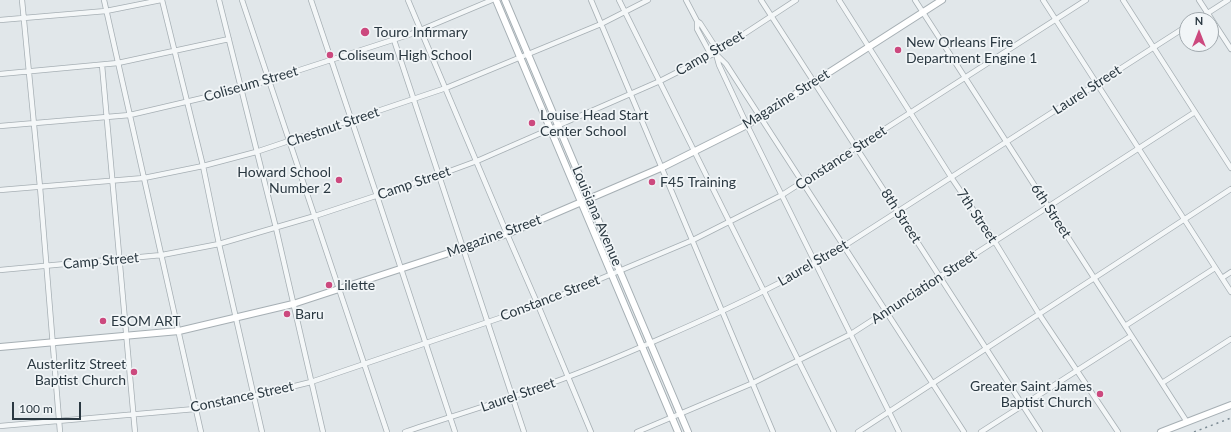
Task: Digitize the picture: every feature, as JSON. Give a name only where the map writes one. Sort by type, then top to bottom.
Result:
[{"type":"street","points":[[22,0],[40,187],[60,432]]},
{"type":"street","points":[[104,0],[201,432]]},
{"type":"street","points":[[0,20],[106,11],[162,0],[186,103],[203,166],[219,244],[262,432]]},
{"type":"street","points":[[219,0],[276,228],[323,432]]},
{"type":"street","points":[[242,0],[387,432]]},
{"type":"street","points":[[311,0],[455,432]]},
{"type":"street","points":[[408,0],[591,432]]},
{"type":"street","name":"Coliseum Street","points":[[0,126],[130,115],[241,89],[394,40],[492,0]]},
{"type":"street","name":"Louisiana Avenue","points":[[496,0],[678,432]]},
{"type":"street","name":"Louisiana Avenue","points":[[505,0],[688,432]]},
{"type":"street","points":[[591,0],[663,167],[692,240],[773,432]]},
{"type":"street","points":[[619,0],[834,432]]},
{"type":"street","name":"Chestnut Street","points":[[0,190],[144,178],[203,166],[256,152],[290,142],[446,88],[601,24],[648,0]]},
{"type":"street","points":[[686,0],[697,21],[700,23],[715,53],[719,65],[747,125],[899,432]]},
{"type":"street","name":"8th Street","points":[[761,0],[1040,432]]},
{"type":"street","name":"Camp Street","points":[[0,270],[162,255],[219,244],[315,216],[439,175],[660,81],[715,53],[796,0]]},
{"type":"street","name":"7th Street","points":[[839,0],[951,177],[995,242],[1039,314],[1118,432]]},
{"type":"street","name":"6th Street","points":[[915,0],[1187,422]]},
{"type":"street","name":"Magazine Street","points":[[0,347],[179,331],[293,304],[507,234],[663,167],[747,125],[942,0]]},
{"type":"street","points":[[1043,0],[1231,292]]},
{"type":"street","name":"Constance Street","points":[[0,426],[195,409],[254,396],[311,382],[538,305],[692,240],[782,195],[1086,0]]},
{"type":"street","points":[[1123,0],[1231,168]]},
{"type":"street","points":[[1199,0],[1207,12]]},
{"type":"street","points":[[1210,12],[1228,0]]},
{"type":"street","points":[[697,21],[697,29],[715,53],[726,64],[804,182],[964,432]]},
{"type":"street","points":[[1219,30],[1231,49]]},
{"type":"street","name":"Laurel Street","points":[[405,432],[513,397],[568,377],[722,312],[764,291],[816,264],[1179,31]]},
{"type":"street","points":[[0,74],[118,63],[229,39]]},
{"type":"street","points":[[394,40],[524,432]]},
{"type":"street","points":[[102,65],[136,432]]},
{"type":"street","name":"Annunciation Street","points":[[637,432],[753,383],[851,334],[1195,112]]},
{"type":"street","points":[[858,432],[1231,189]]},
{"type":"street","points":[[596,238],[605,234]]},
{"type":"street","points":[[1125,326],[1215,268]]},
{"type":"street","points":[[1222,278],[1231,272]]},
{"type":"street","points":[[981,432],[1131,336]]},
{"type":"street","points":[[1162,383],[1231,339]]},
{"type":"street","points":[[1161,432],[1231,405]]},
{"type":"railway","points":[[1194,432],[1231,418]]},
{"type":"place","name":"Touro Infirmary","points":[[365,32]]},
{"type":"place","name":"New Orleans Fire Department Engine 1","points":[[898,50]]},
{"type":"place","name":"Coliseum High School","points":[[330,55]]},
{"type":"place","name":"Louise Head Start Center School","points":[[532,123]]},
{"type":"place","name":"Howard School Number 2","points":[[339,180]]},
{"type":"place","name":"F45 Training","points":[[652,182]]},
{"type":"place","name":"Lilette","points":[[329,285]]},
{"type":"place","name":"Baru","points":[[287,314]]},
{"type":"place","name":"ESOM ART","points":[[103,321]]},
{"type":"place","name":"Austerlitz Street Baptist Church","points":[[134,372]]},
{"type":"place","name":"Greater Saint James Baptist Church","points":[[1100,394]]}]
